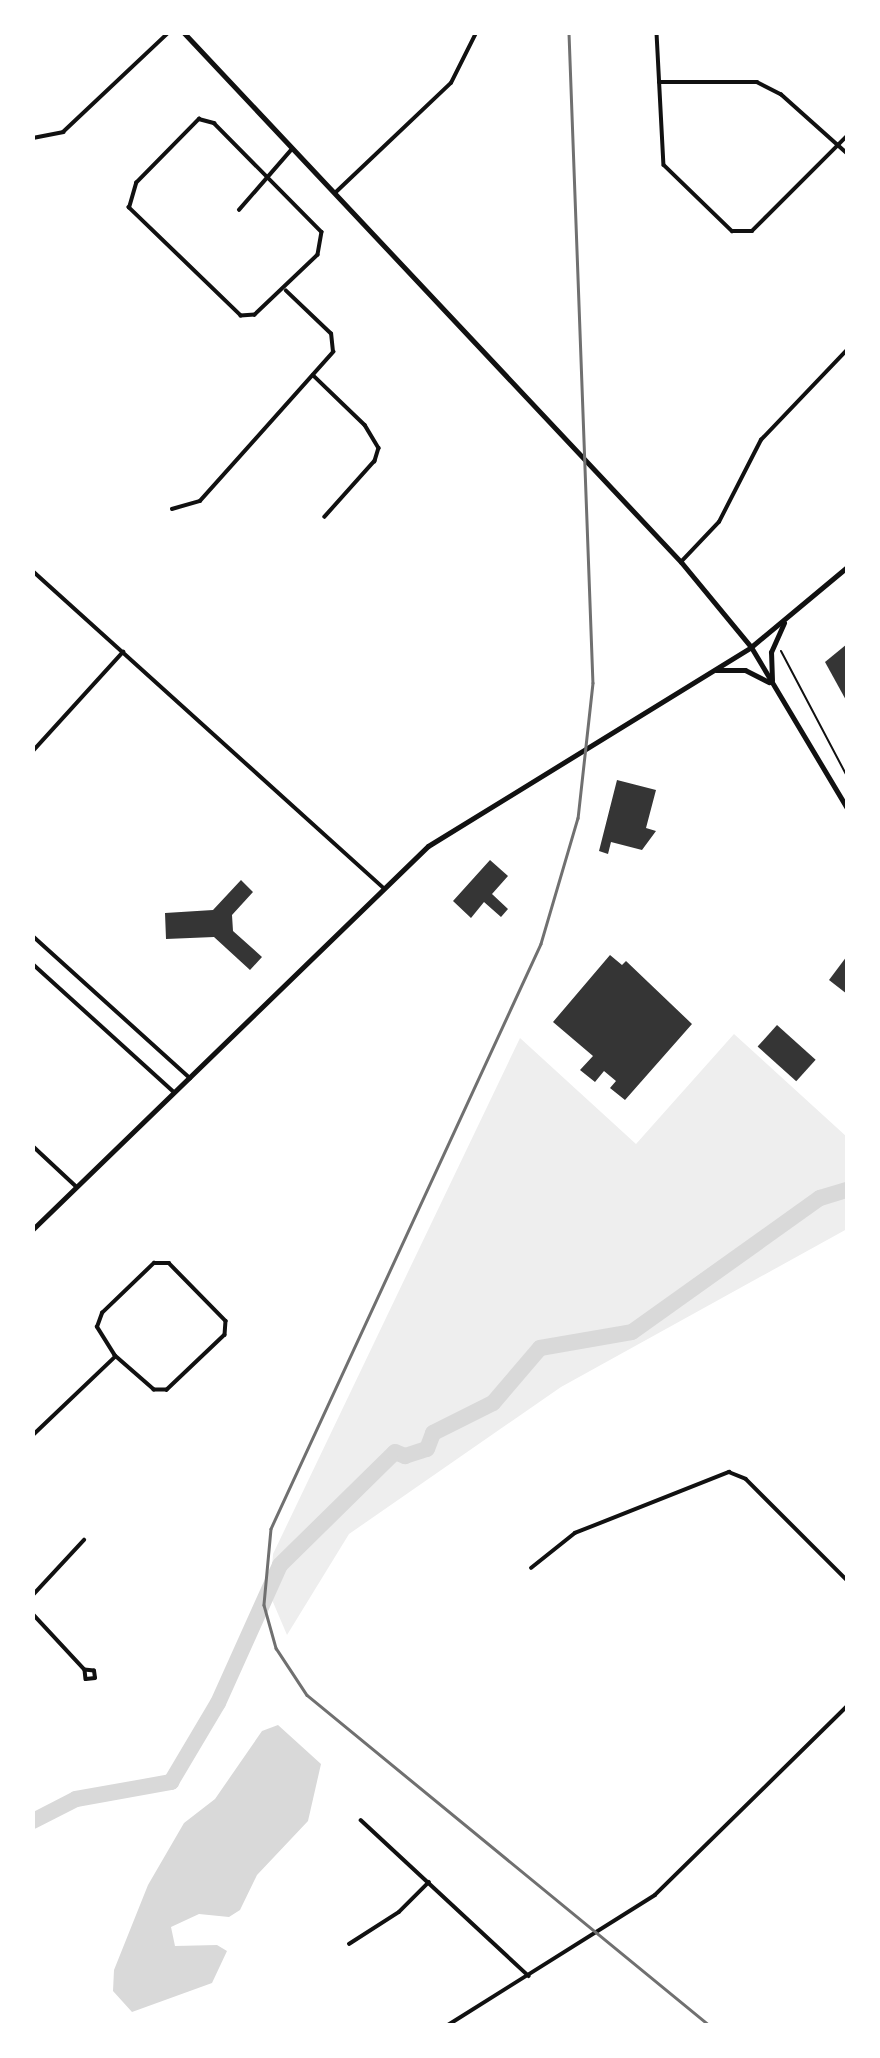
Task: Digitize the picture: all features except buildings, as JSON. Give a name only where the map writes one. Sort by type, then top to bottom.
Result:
[{"type":"main road","points":[[184,33],[681,562],[751,647],[847,808]]},
{"type":"main road","points":[[33,1229],[384,888],[459,825],[751,647],[847,567]]},
{"type":"main road","points":[[772,683],[773,644],[786,620]]},
{"type":"main road","points":[[710,672],[737,668],[772,683]]},
{"type":"street","points":[[33,138],[68,129],[167,33]]},
{"type":"street","points":[[336,192],[451,83],[476,33]]},
{"type":"street","points":[[657,33],[664,165],[737,233],[757,228],[847,136]]},
{"type":"street","points":[[659,82],[763,84],[847,153]]},
{"type":"street","points":[[199,119],[214,122],[323,237],[319,253],[286,291],[263,312],[241,316],[128,206],[136,183],[199,119]]},
{"type":"street","points":[[239,210],[293,148]]},
{"type":"street","points":[[172,509],[200,500],[332,354],[334,339],[286,291]]},
{"type":"street","points":[[681,562],[719,522],[761,440],[847,350]]},
{"type":"street","points":[[313,375],[365,425],[379,448],[375,461],[325,517]]},
{"type":"street","points":[[33,571],[384,888]]},
{"type":"street","points":[[33,751],[122,652]]},
{"type":"street","points":[[33,936],[190,1078]]},
{"type":"street","points":[[33,964],[174,1092]]},
{"type":"street","points":[[33,1146],[78,1186]]},
{"type":"street","points":[[154,1262],[169,1262],[226,1321],[225,1335],[167,1390],[154,1390],[115,1356],[97,1327],[102,1313],[154,1262]]},
{"type":"street","points":[[33,1436],[115,1356]]},
{"type":"street","points":[[531,1568],[575,1533],[731,1472],[746,1479],[847,1580]]},
{"type":"street","points":[[33,1595],[85,1540]]},
{"type":"street","points":[[33,1614],[86,1670]]},
{"type":"street","points":[[448,2025],[530,1976],[655,1895],[847,1706]]},
{"type":"street","points":[[361,1820],[530,1976]]},
{"type":"street","points":[[349,1944],[399,1912],[429,1882]]},
{"type":"path","points":[[773,644],[788,660],[847,776]]},
{"type":"shaded area","points":[[734,1034],[847,1137],[847,1229],[561,1387],[349,1534],[287,1635],[270,1595],[273,1554],[520,1038],[636,1144]]},
{"type":"shaded area","points":[[278,1725],[321,1764],[308,1821],[257,1875],[240,1910],[229,1917],[199,1914],[171,1927],[175,1946],[217,1945],[227,1951],[212,1983],[132,2012],[113,1991],[114,1970],[148,1885],[184,1823],[215,1799],[262,1731]]},
{"type":"waterway","points":[[33,1821],[76,1799],[171,1782],[218,1703],[280,1565],[395,1452],[405,1456],[427,1449],[433,1433],[493,1403],[540,1348],[632,1332],[820,1198],[847,1190]]},
{"type":"railway","points":[[569,33],[593,683],[578,818],[541,944],[271,1529],[264,1605],[276,1648],[307,1695],[709,2025]]}]
